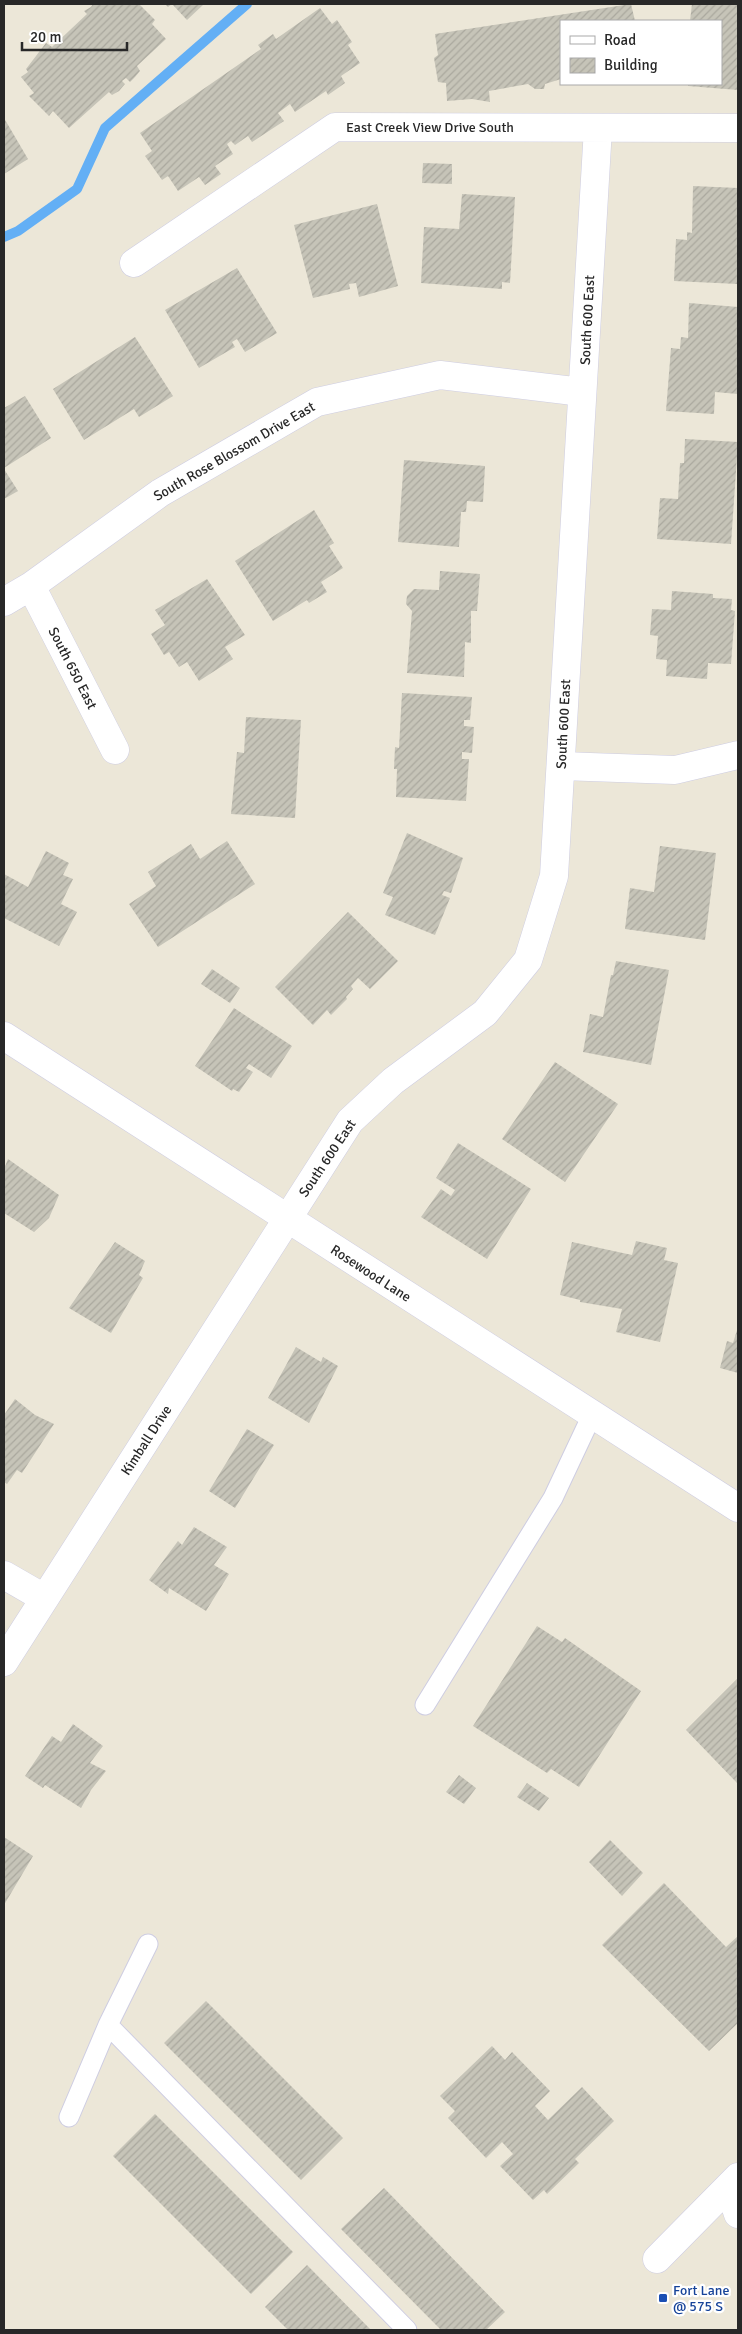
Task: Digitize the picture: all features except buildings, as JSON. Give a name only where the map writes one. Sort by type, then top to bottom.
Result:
[{"type":"street","name":"East Creek View Drive South","points":[[134,263],[334,127],[738,128]]},
{"type":"street","name":"South 600 East","points":[[288,1219],[350,1121],[393,1081],[485,1013],[528,960],[554,876],[598,128]]},
{"type":"street","name":"South Rose Blossom Drive East","points":[[4,602],[31,586],[160,492],[317,402],[440,375],[582,392]]},
{"type":"street","name":"South 650 East","points":[[31,586],[115,750]]},
{"type":"street","points":[[561,766],[675,770],[738,755]]},
{"type":"street","name":"Rosewood Lane","points":[[4,1036],[738,1508]]},
{"type":"street","name":"Kimball Drive","points":[[4,1662],[288,1219]]},
{"type":"street","points":[[4,1575],[44,1598]]},
{"type":"street","points":[[734,2182],[738,2214]]},
{"type":"street","points":[[657,2259],[734,2182]]},
{"type":"lane","points":[[425,1705],[553,1498],[592,1415]]},
{"type":"lane","points":[[69,2117],[108,2025],[148,1944]]},
{"type":"lane","points":[[108,2025],[406,2330]]},
{"type":"waterway","points":[[4,237],[18,231],[77,189],[105,128],[247,4]]},
{"type":"place","name":"Fort Lane @ 575 S","points":[[663,2298]]}]
